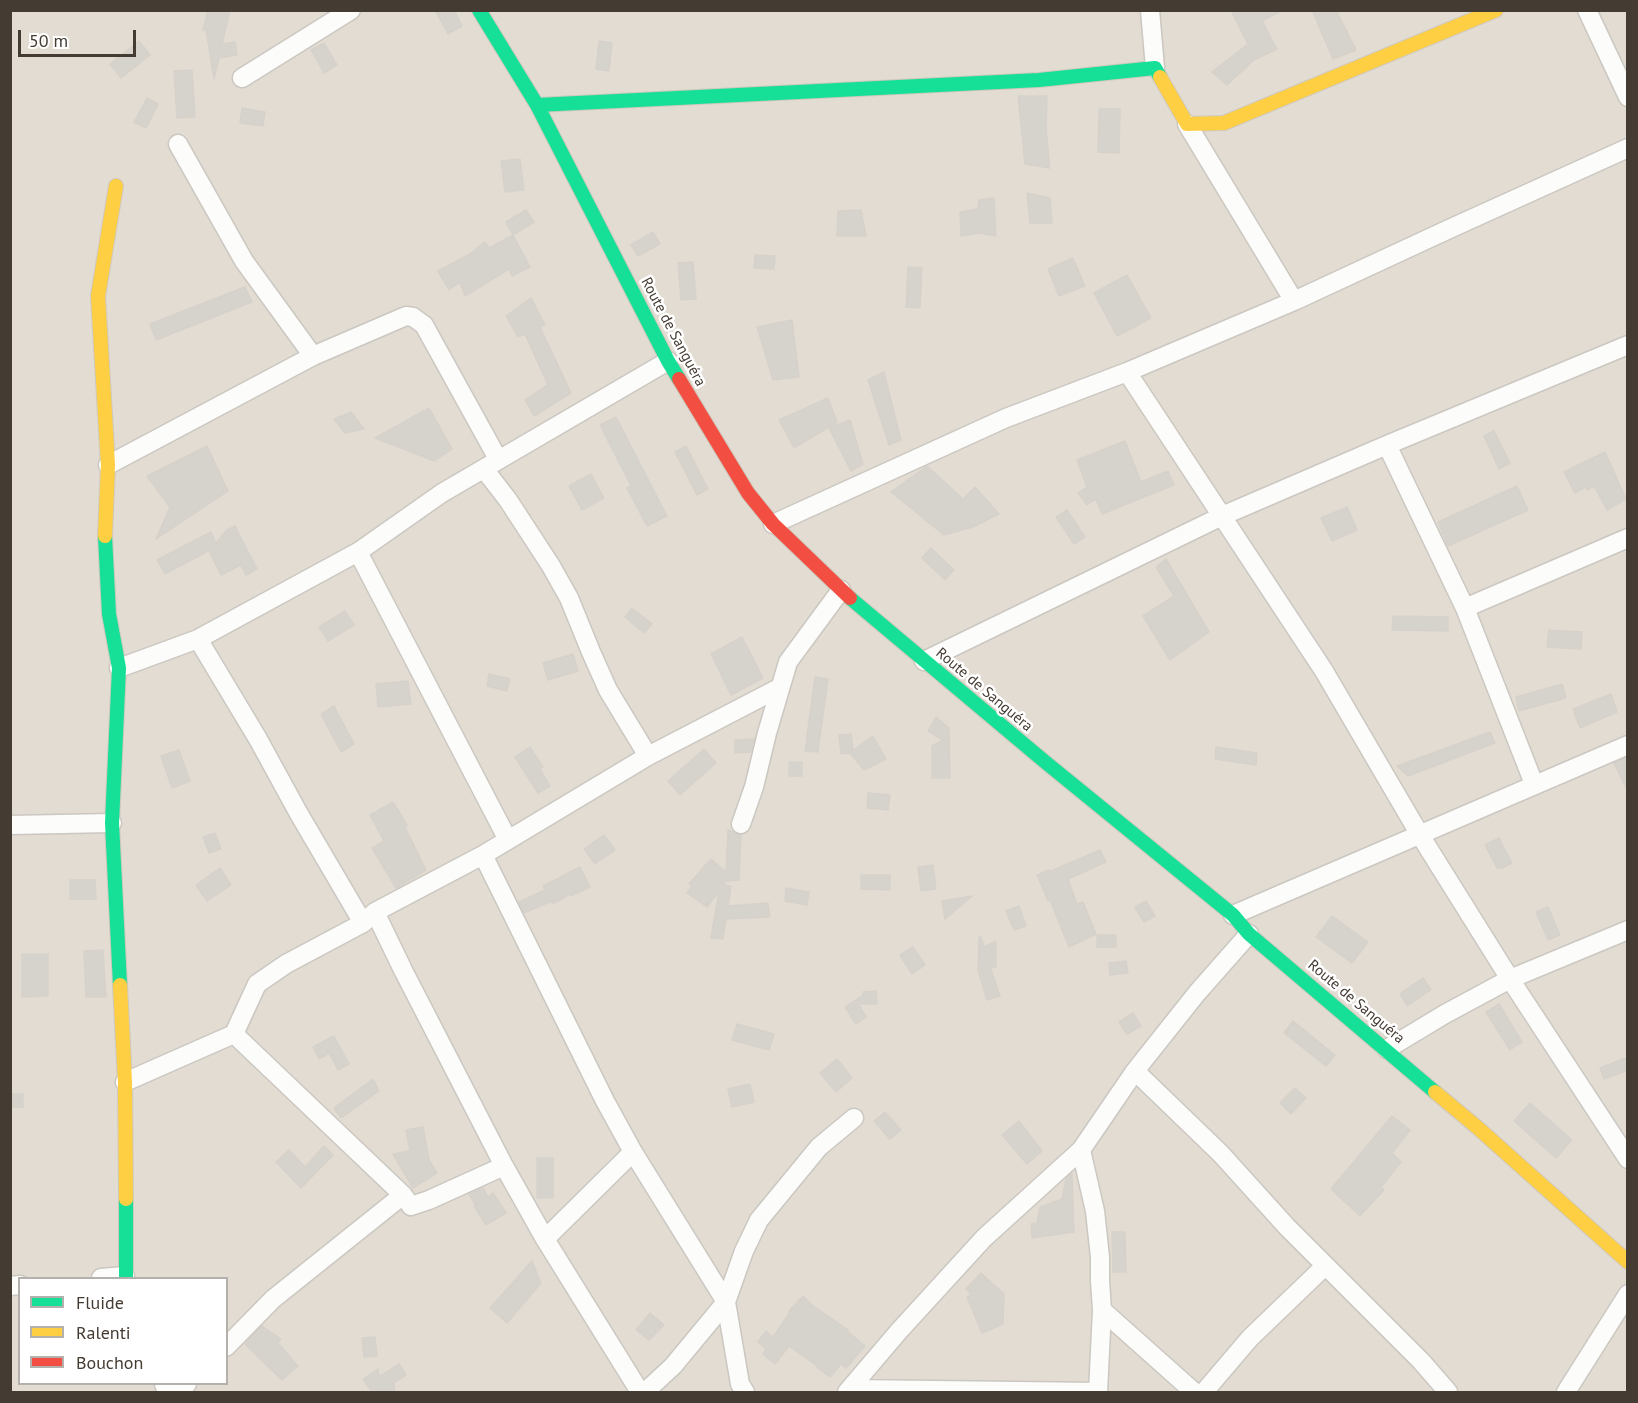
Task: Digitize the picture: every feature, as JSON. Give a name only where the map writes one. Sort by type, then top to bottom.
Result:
[{"type":"street","points":[[242,78],[351,10]]},
{"type":"street","name":"Route de Sanguéra","points":[[479,10],[537,105],[668,361],[747,493],[773,524],[841,590],[1044,761],[1233,915],[1250,934],[1387,1049],[1628,1262]]},
{"type":"street","points":[[1150,10],[1155,68],[1294,301]]},
{"type":"street","points":[[1187,124],[1224,123],[1497,10]]},
{"type":"street","points":[[1587,10],[1628,97]]},
{"type":"street","points":[[537,105],[1040,80],[1155,68]]},
{"type":"street","points":[[178,144],[244,261],[313,356]]},
{"type":"street","points":[[773,524],[1006,418],[1127,372],[1294,301],[1628,148]]},
{"type":"street","points":[[116,186],[98,296],[108,465],[105,532],[109,614],[119,668],[112,823],[125,1082],[125,1277]]},
{"type":"street","points":[[108,465],[313,356],[399,318],[413,317],[424,325],[508,500],[569,598],[608,690],[648,756]]},
{"type":"street","points":[[924,661],[1222,516],[1628,345]]},
{"type":"street","points":[[119,668],[198,639],[358,552],[442,493],[668,361]]},
{"type":"street","points":[[1127,372],[1324,671],[1420,835],[1510,979],[1628,1159]]},
{"type":"street","points":[[1387,445],[1465,608],[1534,784]]},
{"type":"street","points":[[1465,608],[1628,538]]},
{"type":"street","points":[[358,552],[508,840]]},
{"type":"street","points":[[741,824],[754,787],[779,688],[788,662],[841,590]]},
{"type":"street","points":[[198,639],[258,739],[299,814],[408,980],[504,1166],[640,1392]]},
{"type":"street","points":[[125,1082],[234,1034],[257,984],[286,964],[483,855],[648,756],[779,688]]},
{"type":"street","points":[[1233,915],[1628,745]]},
{"type":"street","points":[[10,825],[112,823]]},
{"type":"street","points":[[483,855],[605,1101],[633,1152],[726,1302],[740,1384],[745,1392]]},
{"type":"street","points":[[1387,1049],[1510,979],[1628,930]]},
{"type":"street","points":[[849,1391],[898,1331],[984,1238],[1082,1150],[1136,1071],[1197,993],[1250,934]]},
{"type":"street","points":[[234,1034],[403,1195],[411,1206],[504,1166]]},
{"type":"street","points":[[1136,1071],[1221,1154],[1287,1227],[1421,1361],[1448,1392]]},
{"type":"street","points":[[645,1392],[674,1366],[726,1302],[744,1251],[759,1220],[819,1147],[854,1118]]},
{"type":"street","points":[[849,1391],[1098,1392],[1102,1310],[1098,1232],[1082,1150]]},
{"type":"street","points":[[546,1239],[633,1152]]},
{"type":"street","points":[[228,1345],[273,1299],[403,1195]]},
{"type":"street","points":[[1204,1392],[1250,1338],[1326,1266]]},
{"type":"street","points":[[1566,1392],[1628,1294]]},
{"type":"street","points":[[1102,1310],[1194,1392]]},
{"type":"shaded area","points":[[10,11],[1627,11],[1627,1392],[11,1392]]},
{"type":"building","points":[[208,10],[230,10],[222,44],[235,42],[237,55],[219,58],[214,79],[206,30],[203,30]]},
{"type":"building","points":[[435,10],[454,10],[462,26],[448,34]]},
{"type":"building","points":[[1231,10],[1283,10],[1262,21],[1277,49],[1254,60],[1227,85],[1212,72],[1248,44]]},
{"type":"building","points":[[1312,10],[1336,10],[1356,50],[1333,59]]},
{"type":"building","points":[[139,41],[150,55],[121,78],[110,64]]},
{"type":"building","points":[[599,41],[612,43],[609,71],[596,69]]},
{"type":"building","points":[[324,43],[337,65],[324,73],[311,50]]},
{"type":"building","points":[[192,70],[195,117],[177,118],[174,71]]},
{"type":"building","points":[[1018,96],[1047,96],[1046,130],[1050,168],[1025,164]]},
{"type":"building","points":[[147,98],[158,104],[146,128],[134,122]]},
{"type":"building","points":[[242,108],[265,112],[263,126],[240,123]]},
{"type":"building","points":[[1099,109],[1120,109],[1119,153],[1098,152]]},
{"type":"building","points":[[520,159],[524,190],[505,192],[501,161]]},
{"type":"building","points":[[1027,193],[1050,198],[1052,223],[1030,223]]},
{"type":"building","points":[[994,198],[996,236],[979,233],[961,236],[960,212],[978,209],[979,200]]},
{"type":"building","points":[[526,210],[534,222],[513,235],[506,222]]},
{"type":"building","points":[[861,210],[866,236],[837,236],[838,211]]},
{"type":"building","points":[[653,232],[660,244],[638,256],[631,245]]},
{"type":"building","points":[[513,235],[530,267],[512,276],[509,269],[465,296],[460,282],[449,290],[438,271],[470,254],[485,242],[489,248]]},
{"type":"building","points":[[755,255],[775,256],[774,269],[754,268]]},
{"type":"building","points":[[1073,258],[1085,286],[1059,296],[1048,269]]},
{"type":"building","points":[[693,262],[696,299],[681,300],[678,263]]},
{"type":"building","points":[[908,267],[922,268],[920,308],[906,307]]},
{"type":"building","points":[[1127,275],[1151,318],[1117,336],[1094,293]]},
{"type":"building","points":[[245,287],[252,302],[156,340],[150,324]]},
{"type":"building","points":[[531,298],[545,325],[540,327],[571,393],[534,416],[525,400],[548,385],[525,334],[518,337],[506,316]]},
{"type":"building","points":[[792,320],[799,377],[773,380],[757,327]]},
{"type":"building","points":[[884,372],[901,440],[889,445],[868,380]]},
{"type":"building","points":[[828,398],[837,422],[794,448],[779,420]]},
{"type":"building","points":[[429,408],[452,449],[434,461],[375,438]]},
{"type":"building","points":[[351,412],[364,429],[345,433],[334,419]]},
{"type":"building","points":[[616,417],[667,516],[647,526],[627,488],[631,486],[600,425]]},
{"type":"building","points":[[850,420],[863,464],[851,471],[829,428]]},
{"type":"building","points":[[1494,431],[1510,463],[1499,469],[1484,436]]},
{"type":"building","points":[[1125,441],[1141,482],[1168,471],[1174,485],[1102,514],[1096,499],[1087,505],[1078,493],[1087,487],[1077,460]]},
{"type":"building","points":[[207,446],[228,491],[156,539],[170,507],[147,476]]},
{"type":"building","points":[[686,446],[708,489],[697,495],[675,452]]},
{"type":"building","points":[[1605,452],[1626,499],[1607,510],[1594,486],[1587,490],[1586,487],[1575,493],[1564,472]]},
{"type":"building","points":[[927,466],[963,499],[975,487],[999,514],[973,527],[944,535],[891,492]]},
{"type":"building","points":[[591,474],[604,498],[582,510],[569,486]]},
{"type":"building","points":[[1517,486],[1528,510],[1448,546],[1438,522]]},
{"type":"building","points":[[1347,507],[1357,530],[1332,541],[1321,518]]},
{"type":"building","points":[[1067,510],[1085,537],[1074,544],[1056,517]]},
{"type":"building","points":[[235,526],[257,569],[246,575],[241,565],[221,575],[210,550],[165,574],[157,560],[211,532],[216,543],[227,530]]},
{"type":"building","points":[[931,548],[954,570],[945,580],[922,558]]},
{"type":"building","points":[[1166,559],[1209,632],[1170,660],[1143,616],[1174,596],[1156,567]]},
{"type":"building","points":[[632,608],[652,624],[644,633],[625,617]]},
{"type":"building","points":[[345,611],[354,625],[328,641],[319,627]]},
{"type":"building","points":[[1393,616],[1448,617],[1448,631],[1392,630]]},
{"type":"building","points":[[1549,630],[1582,632],[1581,649],[1547,647]]},
{"type":"building","points":[[742,637],[763,678],[731,695],[711,654]]},
{"type":"building","points":[[573,654],[578,671],[548,680],[543,663]]},
{"type":"building","points":[[489,674],[510,679],[507,691],[487,686]]},
{"type":"building","points":[[815,677],[828,679],[818,752],[805,751]]},
{"type":"building","points":[[408,681],[411,704],[378,707],[376,684]]},
{"type":"building","points":[[1562,684],[1566,698],[1519,711],[1516,697]]},
{"type":"building","points":[[1611,694],[1617,712],[1580,728],[1573,709]]},
{"type":"building","points":[[334,706],[354,744],[341,752],[321,714]]},
{"type":"building","points":[[936,717],[949,728],[950,778],[932,778],[932,746],[943,740],[928,731]]},
{"type":"building","points":[[1490,732],[1495,743],[1408,776],[1397,766]]},
{"type":"building","points":[[851,734],[853,750],[873,736],[886,759],[864,770],[850,753],[841,754],[839,735]]},
{"type":"building","points":[[754,739],[751,752],[735,753],[735,740]]},
{"type":"building","points":[[530,747],[543,767],[540,769],[550,786],[538,793],[515,757]]},
{"type":"building","points":[[1216,747],[1257,753],[1256,765],[1215,759]]},
{"type":"building","points":[[704,749],[716,763],[680,795],[668,781]]},
{"type":"building","points":[[179,750],[190,781],[172,788],[161,756]]},
{"type":"building","points":[[1628,757],[1628,792],[1614,763]]},
{"type":"building","points":[[789,762],[802,762],[802,776],[789,776]]},
{"type":"building","points":[[868,793],[890,795],[888,810],[867,808]]},
{"type":"building","points":[[393,802],[407,825],[405,827],[426,870],[396,888],[372,848],[384,841],[370,815]]},
{"type":"building","points":[[728,830],[741,835],[739,880],[726,881],[723,885],[731,886],[728,906],[768,903],[770,917],[726,919],[723,939],[711,938],[719,891],[707,907],[687,893],[692,886],[689,884],[711,859],[726,872]]},
{"type":"building","points":[[215,833],[221,849],[209,853],[203,837]]},
{"type":"building","points":[[604,835],[615,850],[595,864],[584,849]]},
{"type":"building","points":[[1499,838],[1512,863],[1502,868],[1497,868],[1485,845]]},
{"type":"building","points":[[1100,850],[1106,862],[1068,879],[1077,904],[1083,902],[1096,934],[1069,947],[1037,875]]},
{"type":"building","points":[[933,865],[936,889],[921,891],[918,867]]},
{"type":"building","points":[[580,867],[590,887],[571,896],[570,894],[553,904],[552,901],[524,913],[519,902],[545,890],[543,886]]},
{"type":"building","points":[[220,868],[231,885],[207,901],[196,885]]},
{"type":"building","points":[[861,875],[890,875],[890,890],[861,889]]},
{"type":"building","points":[[70,880],[95,880],[96,899],[70,899]]},
{"type":"building","points":[[786,888],[809,892],[807,905],[785,901]]},
{"type":"building","points":[[972,896],[945,919],[942,901]]},
{"type":"building","points":[[1146,901],[1155,916],[1144,922],[1135,907]]},
{"type":"building","points":[[1019,906],[1026,926],[1014,930],[1006,911]]},
{"type":"building","points":[[1548,907],[1560,935],[1548,940],[1536,912]]},
{"type":"building","points":[[1332,916],[1368,942],[1352,963],[1316,937]]},
{"type":"building","points":[[1097,935],[1116,935],[1116,947],[1097,947]]},
{"type":"building","points":[[979,937],[984,947],[996,941],[996,967],[990,967],[1000,996],[987,1000],[978,970]]},
{"type":"building","points":[[913,947],[925,965],[912,974],[900,955]]},
{"type":"building","points":[[103,950],[106,997],[86,997],[84,951]]},
{"type":"building","points":[[22,954],[48,954],[48,996],[22,997]]},
{"type":"building","points":[[1126,961],[1128,973],[1110,975],[1109,963]]},
{"type":"building","points":[[1423,978],[1431,990],[1407,1006],[1400,994]]},
{"type":"building","points":[[876,991],[877,1004],[858,1004],[866,1017],[856,1024],[845,1007],[863,995],[863,992]]},
{"type":"building","points":[[1499,1004],[1522,1042],[1510,1050],[1486,1012]]},
{"type":"building","points":[[1133,1013],[1141,1026],[1127,1034],[1119,1022]]},
{"type":"building","points":[[1293,1021],[1335,1055],[1326,1066],[1284,1033]]},
{"type":"building","points":[[737,1024],[774,1034],[769,1050],[732,1040]]},
{"type":"building","points":[[334,1036],[349,1064],[338,1070],[329,1053],[319,1059],[313,1047]]},
{"type":"building","points":[[1628,1057],[1628,1070],[1604,1079],[1600,1068]]},
{"type":"building","points":[[837,1059],[852,1078],[836,1092],[820,1073]]},
{"type":"building","points":[[373,1079],[379,1091],[341,1118],[334,1108]]},
{"type":"building","points":[[750,1084],[754,1102],[732,1107],[728,1089]]},
{"type":"building","points":[[1295,1088],[1306,1098],[1291,1114],[1280,1103]]},
{"type":"building","points":[[10,1094],[23,1094],[23,1107],[10,1107]]},
{"type":"building","points":[[1530,1103],[1572,1140],[1556,1158],[1514,1121]]},
{"type":"building","points":[[885,1112],[901,1130],[890,1139],[874,1121]]},
{"type":"building","points":[[1392,1116],[1410,1130],[1392,1153],[1401,1162],[1381,1187],[1384,1190],[1360,1216],[1331,1189]]},
{"type":"building","points":[[1019,1121],[1042,1151],[1027,1164],[1002,1135]]},
{"type":"building","points":[[423,1127],[429,1160],[437,1173],[413,1188],[393,1154],[410,1151],[406,1130]]},
{"type":"building","points":[[324,1146],[333,1155],[301,1188],[276,1162],[289,1150],[305,1167]]},
{"type":"building","points":[[537,1158],[553,1158],[553,1198],[537,1198]]},
{"type":"building","points":[[1072,1173],[1074,1232],[1032,1238],[1031,1224],[1037,1223],[1040,1207],[1062,1199],[1066,1179]]},
{"type":"building","points":[[483,1188],[488,1197],[493,1193],[506,1213],[486,1225],[469,1194]]},
{"type":"building","points":[[1112,1232],[1125,1232],[1126,1272],[1113,1272]]},
{"type":"building","points":[[532,1261],[541,1283],[507,1323],[490,1308]]},
{"type":"building","points":[[981,1273],[1004,1294],[1003,1324],[982,1333],[967,1297],[972,1295],[966,1289]]},
{"type":"building","points":[[803,1296],[865,1346],[846,1368],[841,1364],[830,1377],[789,1346],[775,1364],[763,1354],[766,1349],[758,1342],[766,1331],[773,1337],[789,1311]]},
{"type":"building","points":[[650,1313],[664,1325],[649,1340],[636,1330]]},
{"type":"building","points":[[262,1326],[281,1339],[278,1343],[298,1366],[282,1380],[245,1344]]},
{"type":"building","points":[[375,1337],[377,1356],[364,1357],[362,1338]]},
{"type":"building","points":[[399,1364],[406,1375],[394,1383],[395,1392],[372,1392],[363,1379],[378,1369],[379,1377]]},
{"type":"traffic: fast","points":[[479,10],[537,105],[679,379]]},
{"type":"traffic: fast","points":[[537,105],[1039,80],[1155,68],[1160,77]]},
{"type":"traffic: fast","points":[[105,536],[109,614],[119,668],[112,823],[120,985]]},
{"type":"traffic: fast","points":[[850,598],[1044,761],[1233,915],[1249,934],[1435,1092]]},
{"type":"traffic: fast","points":[[126,1199],[126,1277]]},
{"type":"traffic: slow","points":[[1160,77],[1187,124],[1224,123],[1496,10]]},
{"type":"traffic: slow","points":[[105,536],[108,465],[98,296],[116,186]]},
{"type":"traffic: slow","points":[[120,985],[125,1082],[126,1199]]},
{"type":"traffic: slow","points":[[1435,1092],[1628,1262]]},
{"type":"traffic: jam","points":[[679,379],[748,493],[773,524],[850,598]]}]
